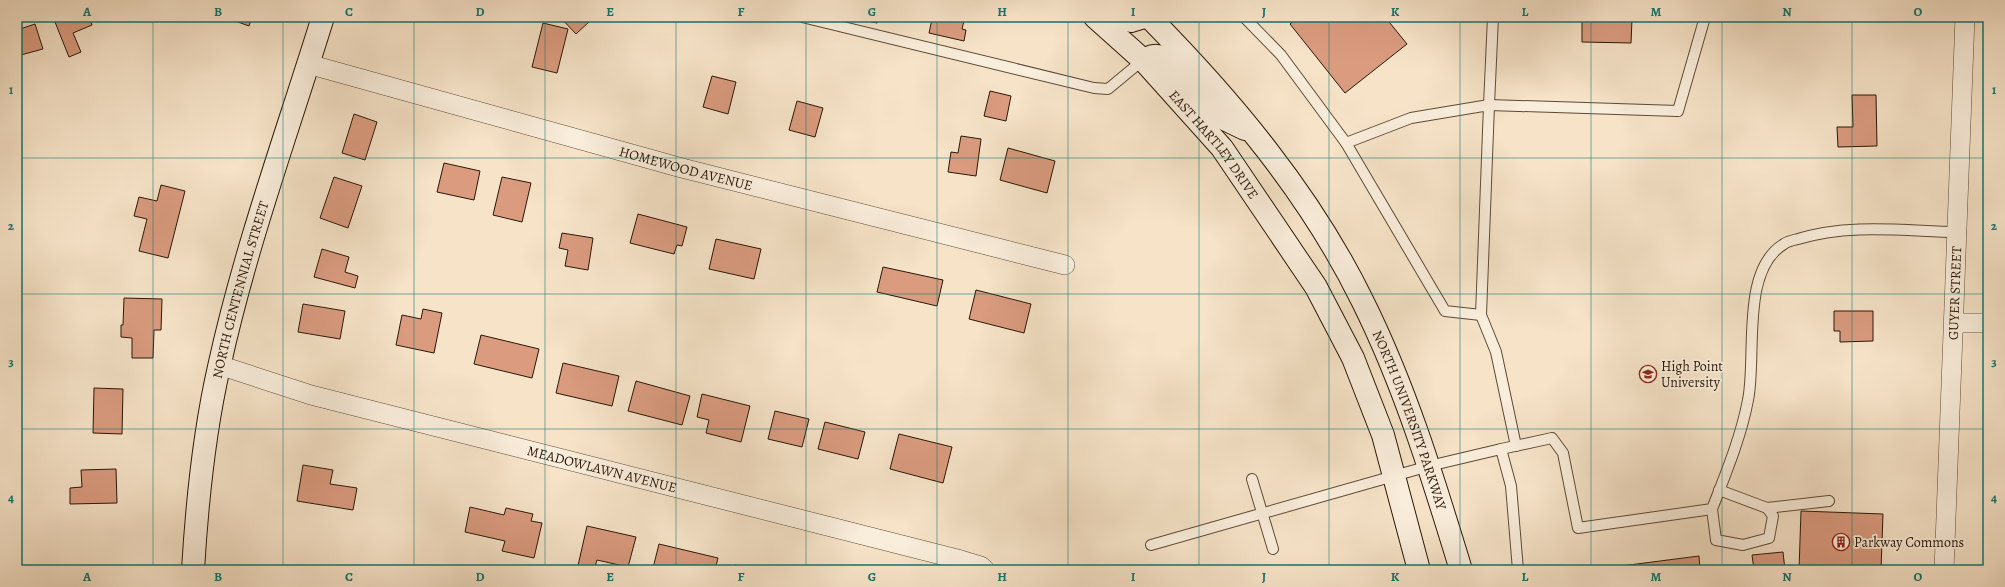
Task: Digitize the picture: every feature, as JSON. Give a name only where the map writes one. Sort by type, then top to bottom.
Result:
[{"type":"main road","name":"NORTH CENTENNIAL STREET","points":[[193,570],[197,512],[212,400],[219,366],[250,252],[323,17]]},
{"type":"main road","name":"EAST HARTLEY DRIVE","points":[[1095,17],[1143,60],[1222,148],[1316,286]]},
{"type":"main road","points":[[1120,17],[1131,20],[1144,17]]},
{"type":"main road","points":[[1149,17],[1181,50],[1253,133]]},
{"type":"main road","points":[[1143,60],[1158,55],[1164,58],[1214,114],[1253,133]]},
{"type":"main road","name":"NORTH UNIVERSITY PARKWAY","points":[[1253,133],[1266,147],[1320,226],[1362,300],[1400,386],[1429,466],[1461,570]]},
{"type":"main road","name":"NORTH UNIVERSITY PARKWAY","points":[[1316,286],[1353,358],[1383,435],[1419,570]]},
{"type":"street","name":"GUYER STREET","points":[[1944,570],[1965,17]]},
{"type":"street","name":"HOMEWOOD AVENUE","points":[[308,64],[682,168],[1064,265]]},
{"type":"street","points":[[1954,323],[1988,323]]},
{"type":"street","name":"MEADOWLAWN AVENUE","points":[[219,366],[311,394],[961,560],[981,566],[985,570]]},
{"type":"lane","points":[[802,17],[827,20],[1094,88],[1108,89],[1143,60]]},
{"type":"lane","points":[[1244,17],[1281,55],[1346,143],[1445,311],[1481,315]]},
{"type":"lane","points":[[1494,17],[1488,105],[1481,315],[1496,352],[1516,446]]},
{"type":"lane","points":[[1346,143],[1411,118],[1488,105],[1678,111],[1705,17]]},
{"type":"lane","points":[[1767,508],[1773,516],[1769,538],[1743,545],[1716,540],[1712,509],[1732,456],[1748,399],[1756,290],[1764,263],[1784,244],[1816,233],[1854,229],[1957,232]]},
{"type":"lane","points":[[1151,545],[1429,466],[1552,438],[1563,453],[1578,528],[1712,509]]},
{"type":"lane","points":[[1501,449],[1511,486],[1518,570]]},
{"type":"lane","points":[[1252,479],[1273,549]]},
{"type":"lane","points":[[1719,490],[1767,508],[1829,501]]},
{"type":"building","points":[[53,17],[89,17],[92,25],[73,33],[81,52],[69,57]]},
{"type":"building","points":[[224,17],[252,17],[249,26]]},
{"type":"building","points":[[560,17],[589,17],[591,20],[576,34]]},
{"type":"building","points":[[849,17],[879,17],[877,23]]},
{"type":"building","points":[[938,17],[965,17],[962,29],[966,30],[964,41],[929,33],[932,19],[938,20]]},
{"type":"building","points":[[1298,17],[1385,17],[1407,44],[1345,93],[1290,24]]},
{"type":"building","points":[[1556,17],[1659,17],[1659,19],[1632,19],[1631,43],[1582,42],[1582,19]]},
{"type":"building","points":[[543,23],[568,29],[557,73],[532,67]]},
{"type":"building","points":[[35,24],[43,49],[17,56],[17,30]]},
{"type":"building","points":[[712,76],[736,82],[728,114],[703,107]]},
{"type":"building","points":[[990,91],[1011,96],[1006,121],[984,116]]},
{"type":"building","points":[[1852,95],[1876,95],[1877,146],[1838,147],[1837,127],[1853,127]]},
{"type":"building","points":[[797,101],[823,108],[815,137],[789,130]]},
{"type":"building","points":[[354,114],[377,122],[365,160],[342,153]]},
{"type":"building","points":[[961,136],[981,139],[976,176],[948,172],[951,152],[958,153]]},
{"type":"building","points":[[1008,148],[1055,161],[1047,193],[1000,180]]},
{"type":"building","points":[[444,163],[480,171],[474,200],[437,192]]},
{"type":"building","points":[[334,177],[362,186],[348,228],[320,218]]},
{"type":"building","points":[[502,177],[531,183],[522,222],[493,215]]},
{"type":"building","points":[[161,185],[185,191],[168,258],[139,251],[147,219],[134,216],[139,197],[157,201]]},
{"type":"building","points":[[638,214],[687,227],[682,246],[677,245],[674,254],[630,243]]},
{"type":"building","points":[[562,233],[593,238],[588,270],[565,266],[568,250],[559,248]]},
{"type":"building","points":[[716,239],[761,249],[754,279],[709,269]]},
{"type":"building","points":[[322,249],[349,257],[345,272],[358,276],[355,288],[314,277]]},
{"type":"building","points":[[883,267],[943,280],[937,306],[877,292]]},
{"type":"building","points":[[976,290],[1031,304],[1024,333],[969,319]]},
{"type":"building","points":[[124,298],[162,299],[161,330],[154,330],[153,358],[132,358],[132,338],[121,337]]},
{"type":"building","points":[[303,304],[345,311],[340,339],[298,332]]},
{"type":"building","points":[[423,309],[442,313],[434,353],[396,345],[402,315],[421,319]]},
{"type":"building","points":[[1834,311],[1873,311],[1873,341],[1840,342],[1840,331],[1834,331]]},
{"type":"building","points":[[481,335],[539,349],[532,378],[474,364]]},
{"type":"building","points":[[563,363],[619,376],[612,406],[556,393]]},
{"type":"building","points":[[636,381],[690,396],[682,425],[628,411]]},
{"type":"building","points":[[94,388],[123,389],[122,434],[93,433]]},
{"type":"building","points":[[702,394],[750,406],[741,442],[706,433],[709,420],[697,417]]},
{"type":"building","points":[[775,411],[809,419],[802,447],[768,439]]},
{"type":"building","points":[[825,422],[865,432],[858,459],[818,449]]},
{"type":"building","points":[[899,434],[952,447],[943,483],[890,469]]},
{"type":"building","points":[[303,465],[333,470],[330,484],[357,488],[353,510],[297,501]]},
{"type":"building","points":[[116,469],[117,503],[70,504],[70,488],[82,487],[81,470]]},
{"type":"building","points":[[470,507],[504,515],[506,508],[533,514],[531,521],[542,523],[534,558],[502,551],[505,541],[465,532]]},
{"type":"building","name":"Parkway Commons","points":[[1801,511],[1883,514],[1881,570],[1799,570]]},
{"type":"building","points":[[587,526],[636,537],[628,567],[597,560],[594,570],[577,570]]},
{"type":"building","points":[[659,544],[718,558],[715,570],[662,570],[653,568]]},
{"type":"building","points":[[1783,552],[1785,570],[1754,570],[1752,555]]},
{"type":"building","points":[[1699,556],[1700,570],[1590,570]]},
{"type":"building","points":[[735,565],[756,570],[734,570]]},
{"type":"place","name":"High Point University","points":[[1648,374]]},
{"type":"place","name":"Parkway Commons","points":[[1841,542]]}]
